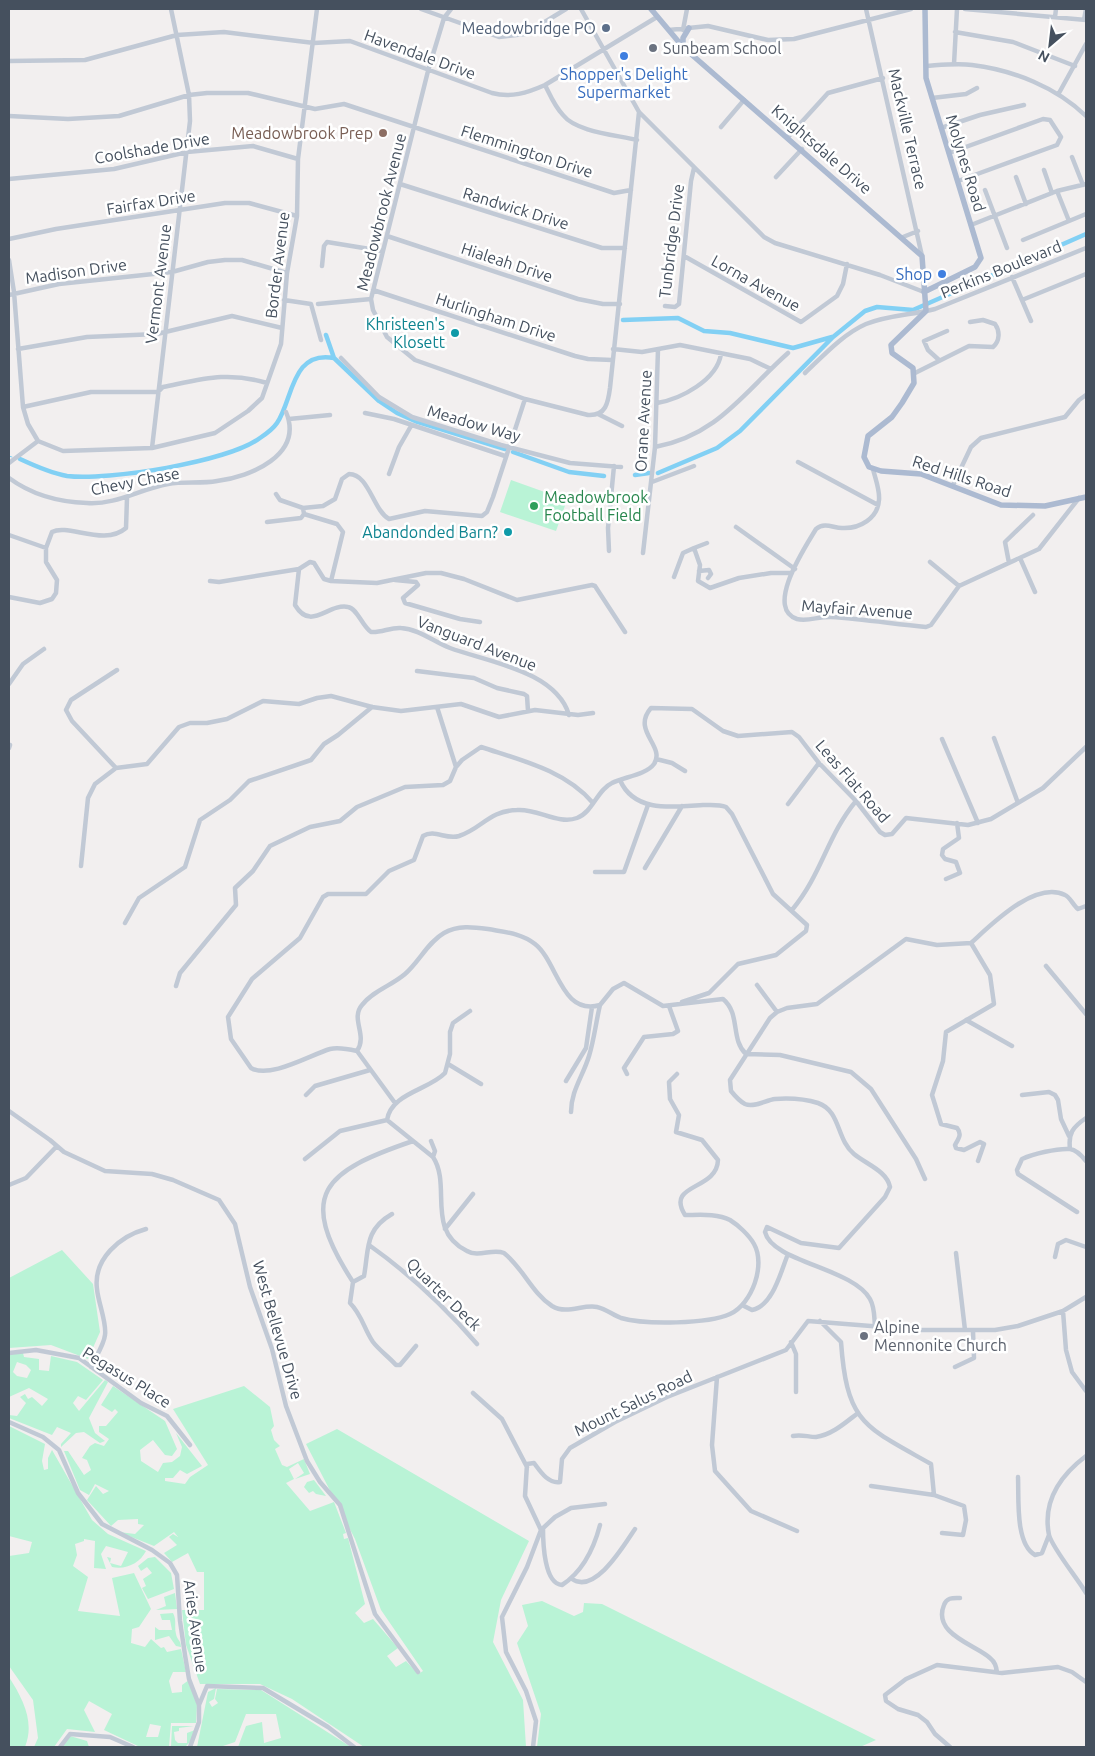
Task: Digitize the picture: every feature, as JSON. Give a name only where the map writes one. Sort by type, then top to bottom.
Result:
[{"type":"main road","points":[[651,9],[667,30]]},
{"type":"main road","name":"Molynes Road","points":[[924,293],[978,265],[981,258],[926,78],[925,9]]},
{"type":"main road","points":[[683,47],[686,29]]},
{"type":"main road","name":"Knightsdale Drive","points":[[667,30],[683,47],[903,237],[922,256]]},
{"type":"main road","points":[[873,469],[869,467],[864,457],[868,436],[892,417],[914,382],[915,372],[910,364],[892,353],[891,345],[925,307],[922,256]]},
{"type":"main road","name":"Red Hills Road","points":[[873,469],[920,474],[1000,505],[1014,507],[1045,506],[1086,497]]},
{"type":"street","name":"Vermont Avenue","points":[[152,448],[190,121],[189,95],[171,9]]},
{"type":"street","name":"Border Avenue","points":[[152,448],[218,432],[256,405],[262,398],[281,344],[287,272],[297,216],[298,159],[317,9]]},
{"type":"street","points":[[421,9],[499,37],[525,34],[566,9]]},
{"type":"street","name":"Meadowbrook Avenue","points":[[451,9],[444,18],[428,71],[415,129],[382,251],[371,299],[373,310],[387,337],[415,360],[525,399],[588,415],[598,414]]},
{"type":"street","points":[[581,9],[639,112],[764,237],[775,243],[846,264],[924,293]]},
{"type":"street","points":[[686,29],[687,9]]},
{"type":"street","name":"Mackville Terrace","points":[[866,9],[918,231],[922,256]]},
{"type":"street","points":[[667,30],[716,27],[778,41],[794,39],[911,9]]},
{"type":"street","points":[[954,64],[957,9]]},
{"type":"street","points":[[966,9],[1025,12],[1085,20],[1086,9]]},
{"type":"street","points":[[1055,17],[1056,9]]},
{"type":"street","name":"Havendale Drive","points":[[9,61],[85,60],[177,35],[224,32],[314,43],[350,41],[428,71],[499,95],[527,93],[657,18]]},
{"type":"street","points":[[955,32],[1013,42],[1075,66]]},
{"type":"street","points":[[1059,93],[1086,44]]},
{"type":"street","points":[[926,66],[973,65],[995,70],[1059,93],[1086,116]]},
{"type":"street","points":[[788,137],[828,93],[883,78]]},
{"type":"street","points":[[545,84],[563,116],[569,121],[600,132],[637,140]]},
{"type":"street","points":[[932,98],[969,93],[977,88]]},
{"type":"street","name":"Flemmington Drive","points":[[9,116],[68,119],[119,116],[189,95],[248,93],[304,108],[315,109],[344,104],[415,129],[614,192],[631,190]]},
{"type":"street","points":[[721,127],[744,100]]},
{"type":"street","points":[[941,128],[980,115],[1024,105]]},
{"type":"street","points":[[622,426],[598,414],[608,405],[639,112]]},
{"type":"street","points":[[948,153],[1043,119],[1050,120],[1060,138],[1057,145],[958,181]]},
{"type":"street","name":"Coolshade Drive","points":[[9,179],[114,169],[186,152],[253,146],[298,159]]},
{"type":"street","points":[[776,177],[802,149]]},
{"type":"street","points":[[971,225],[996,217],[1055,192],[1084,184],[1072,158]]},
{"type":"street","name":"Tunbridge Drive","points":[[665,306],[678,305],[690,188],[694,168]]},
{"type":"street","points":[[1044,170],[1069,222]]},
{"type":"street","points":[[1016,177],[1026,204]]},
{"type":"street","name":"Randwick Drive","points":[[400,184],[602,248],[625,248]]},
{"type":"street","points":[[985,190],[1007,248]]},
{"type":"street","name":"Fairfax Drive","points":[[9,239],[56,229],[225,203],[249,203],[297,216]]},
{"type":"street","points":[[1023,240],[1086,214]]},
{"type":"street","points":[[903,237],[918,231]]},
{"type":"street","name":"Hialeah Drive","points":[[387,236],[578,299],[603,304],[620,304]]},
{"type":"street","points":[[322,266],[324,246],[327,242],[382,251]]},
{"type":"street","name":"Perkins Boulevard","points":[[805,373],[828,351],[865,325],[925,307],[935,309],[1086,248]]},
{"type":"street","name":"Lorna Avenue","points":[[684,256],[800,322],[836,296],[842,284],[846,264]]},
{"type":"street","points":[[9,260],[14,292],[23,406],[28,424],[38,441],[63,451],[152,448]]},
{"type":"street","name":"Madison Drive","points":[[14,292],[59,284],[172,272],[208,262],[242,260],[287,272]]},
{"type":"street","points":[[1022,300],[1086,274]]},
{"type":"street","points":[[1012,277],[1031,321]]},
{"type":"street","name":"Hurlingham Drive","points":[[374,290],[575,356],[588,359],[612,360]]},
{"type":"street","points":[[9,295],[14,292]]},
{"type":"street","points":[[318,304],[371,299]]},
{"type":"street","points":[[284,300],[310,304],[321,340]]},
{"type":"street","points":[[18,349],[87,337],[157,334],[232,316],[282,328]]},
{"type":"street","points":[[915,372],[969,346],[993,346],[996,344],[998,336],[994,324],[983,320],[970,322]]},
{"type":"street","points":[[939,360],[928,350],[924,341],[947,331]]},
{"type":"street","points":[[613,348],[642,352],[680,345],[750,359],[771,369]]},
{"type":"street","name":"Orane Avenue","points":[[643,553],[656,447],[658,350]]},
{"type":"street","points":[[656,447],[696,435],[714,424],[788,353]]},
{"type":"street","points":[[657,403],[677,398],[703,381],[717,366],[721,354]]},
{"type":"street","name":"Meadow Way","points":[[341,358],[379,397],[424,422],[570,463],[621,467]]},
{"type":"street","points":[[23,406],[90,392],[158,392],[163,387],[223,375],[250,378],[267,383]]},
{"type":"street","points":[[953,486],[972,448],[981,438],[1065,417],[1078,400],[1086,395]]},
{"type":"street","points":[[276,494],[280,500],[303,508],[330,504],[335,499],[345,475],[354,474],[360,478],[381,512],[389,518],[425,511],[482,516],[487,512],[493,497],[525,399]]},
{"type":"street","points":[[286,412],[289,419],[330,415]]},
{"type":"street","points":[[365,413],[394,419],[505,456]]},
{"type":"street","name":"Chevy Chase","points":[[9,478],[26,490],[53,499],[88,504],[111,502],[127,498],[167,484],[218,481],[264,466],[273,461],[284,449],[289,419]]},
{"type":"street","points":[[389,474],[399,448],[411,426]]},
{"type":"street","points":[[9,463],[38,441]]},
{"type":"street","points":[[798,462],[878,505],[880,498],[873,469]]},
{"type":"street","points":[[609,551],[608,528],[614,466]]},
{"type":"street","points":[[652,482],[694,466]]},
{"type":"street","points":[[9,597],[40,603],[52,599],[57,586],[57,580],[46,562],[46,548],[52,532],[56,530],[94,536],[124,530],[127,521],[127,498]]},
{"type":"street","points":[[930,562],[960,586],[1038,548],[1079,498]]},
{"type":"street","name":"Mayfair Avenue","points":[[878,505],[870,520],[862,525],[842,528],[824,525],[816,528],[793,571],[783,600],[785,610],[791,616],[807,620],[828,616],[926,627],[931,625],[941,614],[960,586]]},
{"type":"street","points":[[303,508],[304,514]]},
{"type":"street","points":[[267,522],[300,518],[304,514]]},
{"type":"street","points":[[304,514],[336,524],[342,528],[342,536],[331,581]]},
{"type":"street","points":[[1010,563],[1005,542],[1033,516]]},
{"type":"street","points":[[736,527],[793,571]]},
{"type":"street","points":[[9,534],[46,548]]},
{"type":"street","points":[[674,576],[683,553],[707,543]]},
{"type":"street","points":[[694,548],[700,565],[698,580],[714,589],[725,581],[793,571]]},
{"type":"street","points":[[1020,558],[1035,592]]},
{"type":"street","points":[[210,581],[299,569],[310,562],[314,563],[324,579],[331,581],[377,582],[426,573],[446,574],[517,600],[592,585],[595,586],[625,632]]},
{"type":"street","name":"Vanguard Avenue","points":[[299,569],[295,605],[302,614],[311,617],[336,608],[348,606],[353,608],[361,623],[371,632],[400,627],[408,629],[448,647],[522,671],[557,693],[569,715]]},
{"type":"street","points":[[699,570],[709,570],[711,574],[708,578]]},
{"type":"street","points":[[392,580],[416,582],[418,585],[403,598],[404,603],[460,619],[480,622]]},
{"type":"street","points":[[9,684],[23,664],[44,649]]},
{"type":"street","points":[[116,768],[66,710],[71,700],[117,670]]},
{"type":"street","points":[[417,671],[474,678],[498,688],[524,694],[527,696],[528,710]]},
{"type":"street","points":[[81,866],[88,798],[98,781],[116,768],[146,764],[171,733],[186,724],[227,719],[263,701],[299,704],[331,696],[372,707],[401,711],[461,704],[499,717],[528,710],[546,710],[569,715],[593,713]]},
{"type":"street","points":[[125,923],[139,898],[185,866],[200,820],[205,815],[230,800],[249,781],[311,760],[324,744],[372,707]]},
{"type":"street","points":[[438,707],[456,767]]},
{"type":"street","name":"Leas Flat Road","points":[[656,759],[655,750],[644,726],[644,720],[651,708],[692,708],[723,731],[748,737],[792,732],[799,737],[819,763],[856,801],[872,824],[885,836],[892,834],[906,818],[957,823],[978,823],[991,819],[1043,788],[1086,747]]},
{"type":"street","points":[[994,738],[1018,803]]},
{"type":"street","points":[[942,739],[978,823]]},
{"type":"street","points":[[176,986],[180,973],[236,905],[235,888],[238,883],[253,871],[270,846],[310,826],[340,821],[357,807],[405,787],[443,786],[450,781],[456,767],[481,747],[546,769],[577,788],[593,802]]},
{"type":"street","points":[[357,1051],[331,1049],[270,1070],[256,1071],[246,1063],[230,1039],[228,1017],[252,979],[300,938],[323,897],[328,894],[358,895],[370,892],[389,871],[414,860],[423,836],[432,832],[448,837],[460,836],[494,814],[504,811],[534,810],[554,818],[577,818],[585,813],[610,784],[650,768],[656,759],[672,763],[685,771]]},
{"type":"street","points":[[788,804],[819,763]]},
{"type":"street","points":[[620,780],[632,798],[648,805],[711,805],[726,807],[732,814],[773,894],[807,925],[806,931],[776,955],[738,964],[709,993],[678,1004]]},
{"type":"street","points":[[792,910],[808,891],[835,831],[856,801]]},
{"type":"street","points":[[595,872],[624,872],[641,830],[648,805]]},
{"type":"street","points":[[646,868],[682,806]]},
{"type":"street","points":[[946,879],[960,873],[956,862],[945,859],[942,855],[943,849],[959,838],[957,823]]},
{"type":"street","points":[[875,1326],[873,1306],[869,1297],[861,1289],[836,1273],[788,1254],[766,1236],[765,1232],[767,1227],[801,1243],[839,1248],[885,1198],[890,1187],[889,1182],[885,1176],[852,1153],[841,1138],[835,1117],[818,1103],[795,1099],[774,1099],[751,1105],[738,1099],[731,1091],[730,1080],[746,1054],[777,1012],[787,1008],[817,1004],[906,939],[937,945],[971,943],[999,918],[1036,893],[1066,895],[1078,909],[1086,906]]},
{"type":"street","points":[[357,1051],[362,1038],[357,1015],[362,1004],[381,987],[405,974],[436,938],[454,928],[467,927],[522,936],[547,955],[563,990],[573,1002],[581,1006],[592,1007],[600,1005]]},
{"type":"street","points":[[971,943],[990,974],[995,999],[992,1006],[946,1032],[943,1061],[932,1095],[941,1124],[957,1128],[960,1131],[955,1145],[956,1148],[964,1150],[980,1142],[984,1144],[978,1161]]},
{"type":"street","points":[[1046,966],[1086,1014]]},
{"type":"street","points":[[571,1112],[571,1102],[589,1056],[600,1005],[613,989],[624,983],[646,994],[658,1005],[669,1006],[723,999],[734,1014],[735,1033],[742,1050],[746,1054],[780,1055],[851,1072],[871,1089],[916,1159],[925,1179]]},
{"type":"street","points":[[756,985],[777,1012]]},
{"type":"street","points":[[627,1074],[624,1068],[644,1037],[673,1034],[678,1030],[669,1006]]},
{"type":"street","points":[[566,1081],[586,1048],[592,1007]]},
{"type":"street","points":[[387,1120],[388,1113],[395,1102],[442,1076],[448,1064],[453,1023],[470,1011]]},
{"type":"street","points":[[966,1020],[1012,1046]]},
{"type":"street","points":[[357,1051],[395,1102]]},
{"type":"street","points":[[448,1064],[481,1084]]},
{"type":"street","points":[[306,1095],[314,1086],[370,1070]]},
{"type":"street","points":[[387,1120],[433,1157],[438,1165],[442,1218],[445,1229],[459,1247],[476,1254],[500,1251],[504,1253],[542,1299],[554,1308],[564,1310],[596,1306],[620,1317],[641,1322],[666,1323],[715,1318],[731,1313],[750,1296],[756,1278],[758,1260],[755,1245],[730,1220],[721,1217],[684,1215],[680,1207],[680,1199],[686,1192],[712,1177],[718,1169],[718,1160],[702,1140],[676,1132],[679,1115],[669,1093],[669,1082],[677,1074]]},
{"type":"street","points":[[1022,1095],[1049,1092],[1055,1095],[1058,1100],[1061,1119],[1069,1136],[1070,1150]]},
{"type":"street","name":"West Bellevue Drive","points":[[9,1111],[64,1152],[105,1171],[152,1174],[219,1200],[235,1224],[250,1287],[272,1349],[286,1406],[307,1461],[320,1482],[340,1505],[375,1614],[418,1672]]},
{"type":"street","points":[[1069,1136],[1075,1126],[1086,1118]]},
{"type":"street","points":[[305,1159],[340,1131],[387,1120]]},
{"type":"street","points":[[413,1141],[360,1161],[342,1172],[328,1188],[324,1200],[326,1227],[336,1256],[354,1282],[350,1304],[362,1316],[366,1330],[374,1344],[396,1365],[400,1365],[416,1346]]},
{"type":"street","points":[[431,1141],[435,1151],[433,1157]]},
{"type":"street","points":[[9,1184],[26,1178],[57,1146]]},
{"type":"street","points":[[1077,1212],[1018,1174],[1017,1170],[1022,1159],[1034,1154],[1070,1150],[1077,1152],[1086,1160]]},
{"type":"street","points":[[445,1229],[473,1194]]},
{"type":"street","points":[[354,1282],[364,1276],[368,1245],[374,1229],[381,1220],[392,1214]]},
{"type":"street","points":[[91,1367],[105,1335],[96,1287],[99,1271],[110,1251],[118,1242],[133,1232],[146,1229]]},
{"type":"street","points":[[1055,1257],[1058,1244],[1066,1240],[1086,1247]]},
{"type":"street","name":"Quarter Deck","points":[[368,1245],[417,1281],[448,1311],[477,1344]]},
{"type":"street","points":[[742,1305],[752,1310],[761,1306],[776,1283],[788,1254]]},
{"type":"street","points":[[956,1254],[964,1330]]},
{"type":"street","points":[[820,1321],[922,1330],[995,1330],[1018,1326],[1063,1311],[1086,1297]]},
{"type":"street","points":[[1063,1311],[1066,1350],[1072,1372],[1086,1391]]},
{"type":"street","points":[[820,1321],[841,1342],[844,1379],[848,1394],[858,1413],[874,1432],[931,1464],[934,1495]]},
{"type":"street","name":"Mount Salus Road","points":[[526,1467],[529,1463],[534,1463],[547,1478],[553,1482],[560,1482],[562,1458],[570,1448],[615,1422],[667,1397],[786,1350],[805,1323],[820,1321]]},
{"type":"street","points":[[955,1367],[974,1358],[973,1331]]},
{"type":"street","points":[[791,1342],[796,1354],[796,1392]]},
{"type":"street","name":"Pegasus Place","points":[[9,1353],[36,1350],[79,1358],[141,1403],[167,1416],[190,1445]]},
{"type":"street","points":[[718,1377],[712,1445],[715,1471],[751,1511],[797,1531]]},
{"type":"street","points":[[473,1393],[502,1420],[526,1467],[525,1496],[542,1529],[550,1575],[558,1584],[562,1585],[572,1579],[591,1552],[600,1525]]},
{"type":"street","points":[[793,1436],[801,1434],[816,1437],[825,1434],[858,1413]]},
{"type":"street","name":"Aries Avenue","points":[[9,1422],[44,1436],[59,1450],[78,1494],[102,1524],[152,1550],[170,1563],[177,1575],[180,1621],[185,1655],[190,1679],[199,1705]]},
{"type":"street","points":[[1018,1477],[1020,1530],[1029,1552],[1035,1555],[1042,1553],[1050,1535],[1049,1512],[1056,1486],[1068,1470],[1086,1456]]},
{"type":"street","points":[[871,1486],[934,1495],[964,1506],[966,1520],[964,1535],[942,1533]]},
{"type":"street","points":[[533,1747],[536,1721],[526,1691],[506,1652],[502,1617],[527,1567],[542,1529],[555,1517],[571,1508],[605,1504]]},
{"type":"street","points":[[572,1579],[578,1583],[584,1583],[610,1566],[635,1529]]},
{"type":"street","points":[[1050,1535],[1086,1594]]},
{"type":"street","points":[[960,1598],[950,1598],[946,1601],[942,1612],[943,1620],[962,1643],[990,1658],[996,1665],[997,1672]]},
{"type":"street","points":[[950,1747],[935,1734],[928,1722],[918,1715],[892,1705],[886,1701],[885,1695],[906,1679],[936,1665],[997,1672],[1058,1667],[1072,1672],[1086,1682]]},
{"type":"street","points":[[190,1747],[198,1722],[199,1705],[208,1686],[263,1688],[328,1727],[354,1747]]},
{"type":"street","points":[[60,1747],[70,1734],[110,1736],[133,1747]]},
{"type":"green space","name":"Meadowbrook Football Field","points":[[511,480],[567,500],[556,531],[500,512]]},
{"type":"green space","points":[[62,1250],[93,1284],[100,1332],[88,1359],[51,1345],[9,1348],[9,1278]]},
{"type":"green space","points":[[23,1353],[24,1357],[39,1359],[39,1370],[49,1371],[51,1356],[77,1362],[103,1380],[86,1400],[78,1396],[73,1403],[79,1411],[105,1380],[108,1382],[89,1418],[95,1433],[105,1441],[100,1443],[84,1432],[76,1433],[61,1447],[61,1444],[71,1433],[57,1427],[52,1435],[9,1418],[9,1415],[17,1416],[26,1403],[20,1397],[25,1394],[28,1399],[32,1397],[42,1406],[48,1399],[29,1388],[9,1397],[9,1354]],"holes":[[[17,1362],[26,1365],[31,1370],[27,1378],[17,1376],[13,1372]]]},
{"type":"green space","points":[[113,1386],[165,1421],[177,1449],[172,1456],[165,1455],[153,1440],[140,1450],[141,1461],[158,1472],[163,1463],[172,1462],[180,1456],[182,1447],[176,1433],[202,1466],[187,1474],[180,1470],[173,1478],[165,1478],[165,1481],[185,1484],[190,1477],[208,1465],[173,1409],[244,1386],[270,1407],[274,1426],[271,1430],[274,1440],[280,1446],[275,1449],[282,1465],[287,1467],[304,1459],[310,1474],[295,1479],[304,1473],[298,1463],[289,1469],[294,1479],[286,1483],[310,1511],[334,1502],[346,1533],[343,1534],[344,1539],[348,1538],[365,1604],[355,1613],[364,1623],[373,1619],[398,1648],[387,1656],[396,1667],[406,1661],[418,1674],[423,1671],[381,1610],[355,1539],[306,1444],[337,1429],[529,1541],[501,1600],[493,1642],[523,1700],[526,1747],[364,1747],[292,1699],[260,1684],[200,1684],[186,1645],[182,1610],[204,1610],[204,1572],[197,1572],[188,1553],[172,1562],[164,1553],[177,1545],[169,1537],[173,1534],[178,1537],[174,1532],[154,1546],[119,1532],[135,1534],[144,1525],[138,1524],[138,1519],[118,1520],[111,1526],[87,1500],[96,1486],[103,1494],[109,1491],[95,1484],[89,1495],[80,1490],[64,1451],[68,1451],[84,1475],[91,1470],[87,1460],[82,1458],[90,1446],[95,1443],[104,1446],[109,1439],[99,1432],[99,1426],[106,1426],[118,1412],[115,1409],[112,1412],[101,1405]]},
{"type":"green space","points":[[9,1426],[45,1444],[42,1461],[44,1470],[48,1469],[48,1458],[52,1450],[92,1520],[108,1534],[146,1551],[132,1565],[117,1568],[112,1567],[110,1563],[121,1566],[128,1552],[106,1546],[101,1554],[106,1569],[94,1568],[95,1541],[84,1539],[84,1541],[75,1544],[77,1555],[73,1566],[88,1577],[78,1611],[120,1616],[112,1578],[134,1573],[151,1609],[139,1627],[132,1629],[131,1643],[145,1647],[151,1639],[161,1648],[164,1647],[167,1652],[181,1649],[186,1672],[173,1672],[169,1681],[172,1693],[182,1692],[182,1685],[189,1680],[197,1705],[196,1723],[171,1723],[169,1747],[140,1747],[104,1730],[112,1714],[89,1701],[84,1710],[95,1732],[67,1729],[54,1747],[34,1747],[38,1738],[33,1700],[9,1666],[9,1556],[29,1553],[32,1542],[9,1536]],"holes":[[[150,1724],[161,1726],[158,1737],[146,1737]]]},
{"type":"green space","points":[[314,1480],[326,1496],[316,1494],[313,1491],[309,1493],[304,1487],[307,1482]]},
{"type":"green space","points":[[155,1557],[171,1573],[174,1589],[148,1599],[142,1588],[146,1586],[143,1579],[152,1573],[147,1567],[141,1571],[138,1566],[148,1558]]},
{"type":"green space","points":[[175,1593],[177,1609],[156,1610],[166,1606],[164,1597]]},
{"type":"green space","points":[[542,1601],[574,1616],[583,1612],[584,1603],[602,1604],[876,1740],[860,1747],[537,1747],[541,1714],[517,1643],[528,1626],[522,1605]]},
{"type":"green space","points":[[173,1613],[176,1634],[181,1647],[176,1646],[169,1636],[155,1640],[155,1627],[159,1630],[172,1630],[170,1620],[162,1620],[160,1614]]},
{"type":"green space","points":[[9,1677],[26,1711],[29,1729],[25,1747],[9,1747]]},
{"type":"green space","points":[[216,1688],[214,1699],[209,1702],[212,1707],[218,1703],[215,1699],[217,1689],[261,1690],[351,1747],[238,1747],[246,1726],[262,1722],[264,1743],[281,1738],[276,1714],[246,1714],[235,1742],[220,1747],[197,1747],[208,1692]]},
{"type":"green space","points":[[172,1726],[194,1726],[179,1728],[179,1731],[174,1732],[175,1740],[178,1743],[187,1743],[187,1733],[195,1730],[190,1742],[185,1747],[171,1747]]},
{"type":"green space","points":[[70,1736],[87,1741],[89,1747],[62,1747]]},
{"type":"waterway","points":[[658,473],[717,448],[740,431],[833,337],[865,311],[877,307],[913,310],[1086,234]]},
{"type":"waterway","points":[[623,320],[678,318],[704,331],[730,333],[793,348],[832,337]]},
{"type":"waterway","points":[[326,335],[334,358],[379,401],[397,413],[415,421],[505,449]]},
{"type":"waterway","points":[[20,459],[61,475],[85,477],[137,473],[222,455],[244,447],[274,427],[282,413],[295,379],[301,369],[309,362],[320,358],[334,358]]},
{"type":"waterway","points":[[513,452],[569,472],[604,476]]},
{"type":"waterway","points":[[635,475],[649,473]]},
{"type":"place","name":"Meadowbridge PO","points":[[606,28]]},
{"type":"place","name":"Sunbeam School","points":[[653,48]]},
{"type":"place","name":"Shopper's Delight Supermarket","points":[[624,56]]},
{"type":"place","name":"Meadowbrook Prep","points":[[383,133]]},
{"type":"place","name":"Shop","points":[[942,274]]},
{"type":"place","name":"Khristeen's Klosett","points":[[455,333]]},
{"type":"place","name":"Meadowbrook Football Field","points":[[534,506]]},
{"type":"place","name":"Abandonded Barn?","points":[[508,532]]},
{"type":"place","name":"Alpine Mennonite Church","points":[[864,1336]]}]
